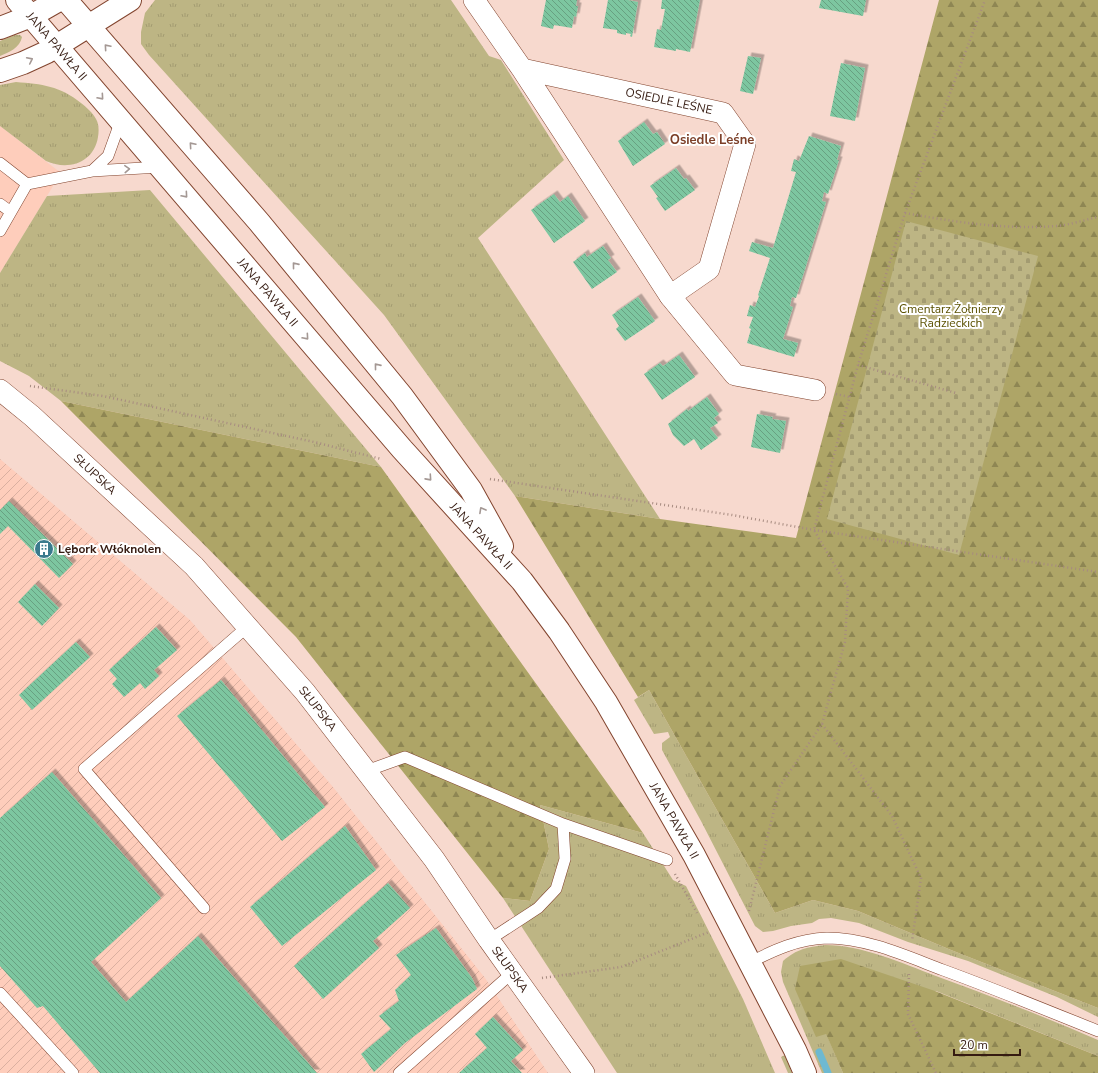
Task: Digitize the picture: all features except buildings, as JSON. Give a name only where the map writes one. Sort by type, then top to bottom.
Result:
[{"type":"main road","points":[[0,28],[24,8],[59,0]]},
{"type":"main road","name":"JANA PAWŁA II","points":[[66,0],[259,222],[402,396],[470,490],[522,581]]},
{"type":"main road","points":[[0,70],[24,63],[57,46],[130,0]]},
{"type":"main road","name":"JANA PAWŁA II","points":[[24,8],[402,449],[522,581],[559,631],[606,702],[694,855],[795,1050],[805,1073]]},
{"type":"street","points":[[474,0],[522,69],[670,296],[735,375],[814,390]]},
{"type":"street","name":"OSIEDLE LEŚNE","points":[[522,69],[723,113],[745,144],[709,269],[670,296]]},
{"type":"street","name":"SŁUPSKA","points":[[0,390],[32,416],[194,566],[305,692],[434,859],[489,940],[584,1073]]},
{"type":"lane","points":[[92,171],[108,156],[121,120]]},
{"type":"lane","points":[[0,162],[27,184]]},
{"type":"lane","points":[[0,231],[27,184],[92,171],[161,167]]},
{"type":"lane","points":[[0,204],[11,212]]},
{"type":"lane","points":[[204,908],[84,768],[247,626]]},
{"type":"lane","points":[[366,771],[405,757],[563,824],[667,860]]},
{"type":"lane","points":[[489,940],[538,908],[556,889],[565,859],[563,824]]},
{"type":"lane","points":[[749,963],[796,942],[827,938],[862,942],[910,957],[1098,1030]]},
{"type":"lane","points":[[400,1073],[515,977]]},
{"type":"lane","points":[[0,993],[73,1073]]},
{"type":"path","points":[[730,924],[747,916],[780,786],[822,724],[845,642],[848,588],[814,530],[858,365],[906,213],[985,0]]},
{"type":"path","points":[[906,213],[972,224],[1022,227],[1057,226],[1098,217]]},
{"type":"path","points":[[858,365],[956,393]]},
{"type":"path","points":[[30,386],[103,396],[385,460],[402,449]]},
{"type":"path","points":[[470,490],[491,479],[814,530],[1098,572]]},
{"type":"path","points":[[822,724],[892,816],[921,878],[910,957],[908,1014],[936,1073]]},
{"type":"path","points":[[667,860],[701,919]]},
{"type":"path","points":[[515,977],[621,967],[710,932],[706,926]]},
{"type":"shaded area","points":[[0,126],[61,173],[0,273]]},
{"type":"shaded area","points":[[0,459],[190,620],[333,787],[485,978],[548,1073],[0,1073]]},
{"type":"green space","points":[[155,0],[451,0],[489,56],[501,60],[564,160],[478,238],[660,519],[515,496],[384,315],[149,55],[141,44],[141,32],[145,13]]},
{"type":"green space","points":[[939,0],[1098,0],[1098,1008],[951,950],[858,911],[813,900],[775,913],[649,690],[638,697],[515,496],[660,519],[796,538]]},
{"type":"green space","points":[[15,35],[20,35],[22,37],[17,47],[0,56],[0,41]]},
{"type":"green space","points":[[16,82],[42,85],[58,89],[73,97],[91,112],[97,121],[98,137],[96,146],[86,159],[71,165],[54,164],[46,161],[0,126],[0,85]]},
{"type":"green space","points":[[150,190],[381,467],[61,401],[29,376],[0,361],[0,273],[47,196]]},
{"type":"green space","name":"Cmentarz Żołnierzy Radzieckich","points":[[906,221],[1038,256],[959,555],[827,519]]},
{"type":"green space","points":[[61,401],[381,467],[643,833],[540,805],[549,849],[530,901],[503,898],[296,637]]},
{"type":"green space","points":[[649,690],[775,913],[813,900],[858,911],[951,950],[1098,1008],[1098,1017],[1057,997],[968,961],[908,942],[859,923],[831,918],[819,919],[812,923],[763,932],[755,926],[701,821],[662,750],[662,743],[670,737],[668,732],[654,734],[634,700]]},
{"type":"green space","points":[[540,805],[643,833],[673,880],[686,886],[743,999],[775,1073],[617,1073],[503,898],[530,901],[549,849]]},
{"type":"green space","points":[[825,945],[853,948],[896,960],[1038,1015],[1098,1040],[1098,1056],[936,991],[826,1033],[843,1073],[822,1073],[783,982],[781,972],[783,961],[793,954],[807,948]]},
{"type":"green space","points":[[841,959],[935,991],[1098,1056],[1098,1073],[843,1073],[826,1034],[816,1037],[795,989],[800,966]]},
{"type":"green space","points":[[785,1055],[792,1073],[788,1073],[781,1057]]},
{"type":"waterway","points":[[819,1052],[828,1073]]},
{"type":"place","name":"Lębork Włóknolen","points":[[44,549]]},
{"type":"district","name":"Osiedle Leśne","points":[[712,139]]}]
